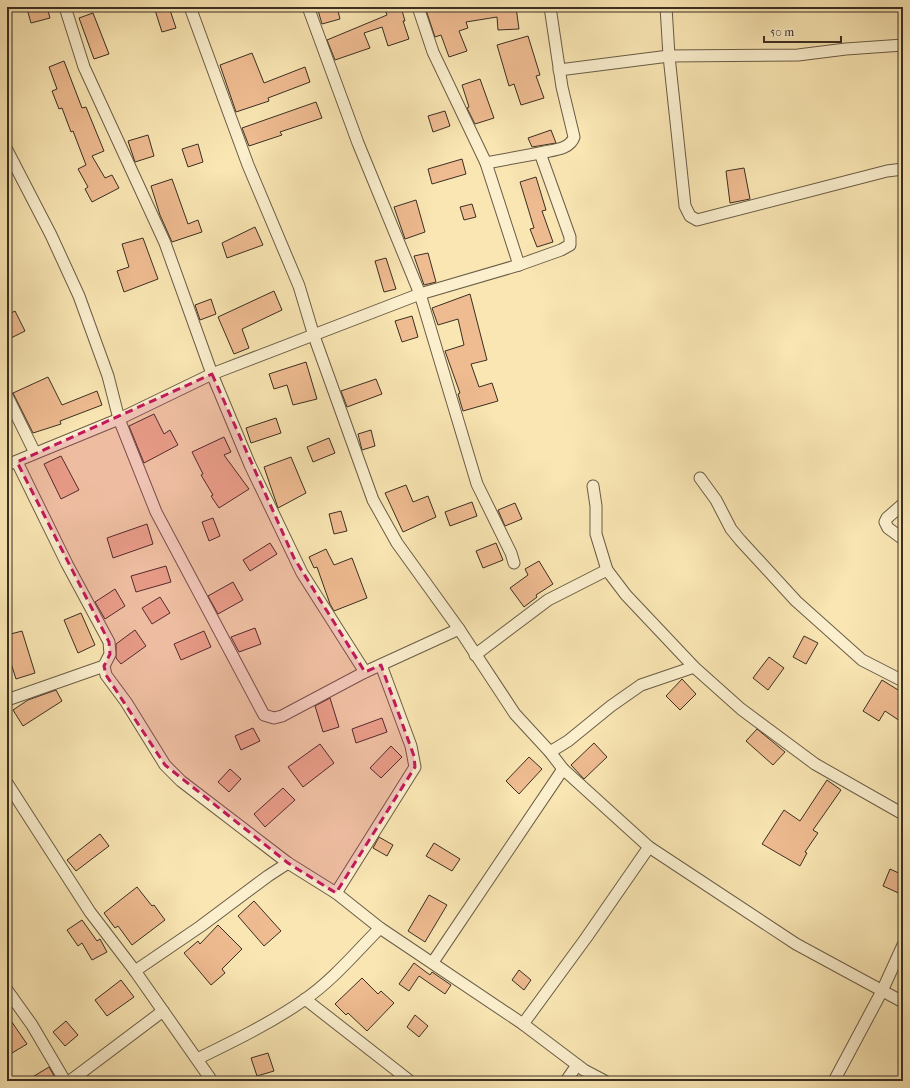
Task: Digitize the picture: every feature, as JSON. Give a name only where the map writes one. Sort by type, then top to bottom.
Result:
[{"type":"street","points":[[65,7],[84,67],[165,243],[212,374],[250,465],[294,558],[365,672]]},
{"type":"street","points":[[190,7],[248,165],[299,286],[314,336],[373,500],[397,543],[459,629],[515,714],[550,752],[563,769],[649,847],[796,944],[903,1002]]},
{"type":"street","points":[[308,7],[358,143],[420,294],[477,484],[511,552],[514,563]]},
{"type":"street","points":[[418,7],[433,52],[486,163],[519,265]]},
{"type":"street","points":[[486,163],[540,153],[568,146],[572,142],[574,137],[559,70],[550,7]]},
{"type":"street","points":[[666,7],[669,56],[685,206],[690,216],[697,220],[887,171],[903,169]]},
{"type":"street","points":[[559,70],[669,56],[798,55],[846,49],[903,45]]},
{"type":"street","points":[[7,150],[51,236],[79,296],[108,376],[119,419],[156,512],[264,715],[274,718],[282,716],[365,672],[459,629]]},
{"type":"street","points":[[540,153],[570,237],[570,245],[561,250],[519,265],[420,294],[212,374],[119,419],[35,453],[12,464],[109,642],[110,654],[104,666],[106,675],[126,702],[165,765],[181,781],[288,864],[336,893],[380,928],[433,962],[523,1024],[577,1064],[605,1081]]},
{"type":"street","points":[[7,396],[35,453]]},
{"type":"street","points":[[700,478],[716,500],[731,529],[796,601],[862,660],[903,681]]},
{"type":"street","points":[[593,486],[596,506],[596,534],[607,570],[626,595],[694,667],[740,709],[815,764],[903,814]]},
{"type":"street","points":[[903,504],[887,518],[886,522],[888,528],[903,539]]},
{"type":"street","points":[[475,655],[548,600],[607,570]]},
{"type":"street","points":[[336,893],[415,767],[411,746],[381,665]]},
{"type":"street","points":[[7,700],[104,666]]},
{"type":"street","points":[[550,752],[568,742],[611,706],[641,685],[694,667]]},
{"type":"street","points":[[433,962],[563,769]]},
{"type":"street","points":[[7,783],[90,912],[135,971],[212,1081]]},
{"type":"street","points":[[523,1024],[586,938],[649,847]]},
{"type":"street","points":[[135,971],[268,876],[288,864]]},
{"type":"street","points":[[197,1059],[266,1024],[305,999],[332,977],[380,928]]},
{"type":"street","points":[[834,1081],[882,991],[903,945]]},
{"type":"street","points":[[7,990],[32,1025],[65,1081]]},
{"type":"street","points":[[305,999],[410,1081]]},
{"type":"street","points":[[70,1081],[163,1011]]},
{"type":"street","points":[[566,1081],[577,1064]]},
{"type":"highlighted area","points":[[212,374],[294,558],[365,672],[381,665],[414,756],[415,767],[336,893],[288,863],[165,765],[106,675],[104,666],[110,654],[109,642],[17,462]]},
{"type":"building","points":[[47,7],[50,18],[31,23],[27,9]]},
{"type":"building","points":[[154,7],[169,7],[176,28],[162,32]]},
{"type":"building","points":[[317,7],[337,7],[340,19],[322,24]]},
{"type":"building","points":[[384,7],[401,7],[405,21],[403,21],[409,39],[388,46],[382,27],[364,33],[370,48],[335,60],[327,40],[387,15]]},
{"type":"building","points":[[425,7],[516,7],[519,29],[498,30],[497,17],[466,22],[468,28],[459,31],[467,51],[449,57],[441,35],[435,37]]},
{"type":"building","points":[[93,13],[109,54],[94,59],[79,18]]},
{"type":"building","points":[[528,36],[540,75],[536,76],[544,98],[521,105],[514,84],[509,86],[497,45]]},
{"type":"building","points":[[252,53],[264,83],[305,67],[310,82],[268,98],[269,101],[236,112],[220,65]]},
{"type":"building","points":[[64,61],[82,108],[86,107],[104,151],[92,156],[105,178],[112,175],[119,188],[92,202],[85,189],[88,187],[78,169],[86,165],[73,131],[71,132],[62,108],[59,109],[52,91],[57,89],[49,67]]},
{"type":"building","points":[[480,79],[494,118],[475,124],[467,108],[469,107],[462,85]]},
{"type":"building","points":[[316,102],[322,118],[280,132],[282,135],[249,146],[242,128]]},
{"type":"building","points":[[445,111],[450,126],[433,132],[428,116]]},
{"type":"building","points":[[551,130],[556,143],[532,147],[528,138]]},
{"type":"building","points":[[148,135],[154,156],[135,162],[128,141]]},
{"type":"building","points":[[198,144],[203,162],[188,167],[182,149]]},
{"type":"building","points":[[462,159],[466,174],[432,184],[428,169]]},
{"type":"building","points":[[744,168],[750,199],[730,203],[726,171]]},
{"type":"building","points":[[536,177],[546,210],[542,211],[553,242],[537,247],[530,229],[534,228],[520,182]]},
{"type":"building","points":[[172,179],[188,224],[198,220],[202,232],[172,242],[160,215],[151,186]]},
{"type":"building","points":[[416,200],[425,232],[405,239],[394,207]]},
{"type":"building","points":[[472,204],[476,217],[464,220],[460,207]]},
{"type":"building","points":[[255,227],[263,245],[227,258],[222,243]]},
{"type":"building","points":[[143,238],[158,279],[124,292],[117,271],[129,267],[122,244]]},
{"type":"building","points":[[428,253],[436,282],[424,285],[414,256]]},
{"type":"building","points":[[386,258],[396,289],[384,292],[375,261]]},
{"type":"building","points":[[274,291],[282,310],[242,329],[249,348],[234,354],[218,317]]},
{"type":"building","points":[[470,294],[487,360],[471,364],[479,387],[492,383],[498,401],[463,411],[458,394],[460,393],[445,351],[464,345],[458,319],[438,325],[432,308]]},
{"type":"building","points":[[211,299],[216,314],[200,320],[195,305]]},
{"type":"building","points":[[15,311],[25,331],[7,340],[7,315]]},
{"type":"building","points":[[412,316],[418,337],[402,342],[395,321]]},
{"type":"building","points":[[306,362],[317,399],[293,405],[287,385],[274,389],[269,374]]},
{"type":"building","points":[[48,377],[62,405],[97,391],[102,405],[60,421],[61,424],[33,433],[13,393]]},
{"type":"building","points":[[376,379],[382,394],[347,407],[341,391]]},
{"type":"building","points":[[154,414],[164,434],[170,430],[178,445],[144,463],[129,426]]},
{"type":"building","points":[[276,418],[281,433],[251,443],[246,428]]},
{"type":"building","points":[[371,430],[375,446],[362,450],[358,434]]},
{"type":"building","points":[[224,437],[231,452],[224,455],[249,489],[219,508],[211,496],[213,495],[201,475],[203,474],[192,452]]},
{"type":"building","points":[[329,438],[335,453],[313,462],[307,447]]},
{"type":"building","points":[[61,456],[79,490],[61,499],[44,464]]},
{"type":"building","points":[[291,457],[306,493],[278,508],[264,467]]},
{"type":"building","points":[[406,485],[413,502],[428,496],[436,517],[403,532],[385,493]]},
{"type":"building","points":[[472,502],[477,516],[450,526],[445,512]]},
{"type":"building","points":[[515,503],[522,519],[505,526],[498,510]]},
{"type":"building","points":[[341,511],[347,531],[334,534],[329,514]]},
{"type":"building","points":[[213,518],[220,536],[209,541],[202,522]]},
{"type":"building","points":[[147,524],[153,544],[113,558],[107,538]]},
{"type":"building","points":[[270,543],[277,554],[250,571],[243,560]]},
{"type":"building","points":[[496,543],[503,560],[483,568],[476,551]]},
{"type":"building","points":[[326,549],[334,565],[352,558],[367,598],[334,611],[330,604],[317,567],[314,568],[309,557]]},
{"type":"building","points":[[539,561],[553,584],[536,595],[537,597],[524,607],[510,588],[528,575],[525,569]]},
{"type":"building","points":[[166,566],[171,582],[136,592],[131,576]]},
{"type":"building","points":[[233,582],[243,600],[218,614],[208,596]]},
{"type":"building","points":[[115,589],[125,606],[105,619],[95,602]]},
{"type":"building","points":[[160,597],[170,613],[152,624],[142,608]]},
{"type":"building","points":[[81,613],[95,645],[78,653],[64,620]]},
{"type":"building","points":[[255,628],[261,644],[239,652],[231,637]]},
{"type":"building","points":[[135,630],[146,646],[121,664],[116,658],[116,644]]},
{"type":"building","points":[[22,631],[35,673],[16,679],[7,651],[7,635]]},
{"type":"building","points":[[204,631],[211,647],[181,660],[174,644]]},
{"type":"building","points":[[804,636],[818,643],[806,664],[793,657]]},
{"type":"building","points":[[769,657],[784,668],[768,690],[753,678]]},
{"type":"building","points":[[682,679],[696,694],[680,710],[666,696]]},
{"type":"building","points":[[882,680],[903,693],[903,723],[885,711],[879,721],[863,711]]},
{"type":"building","points":[[56,690],[62,701],[23,726],[13,710],[28,700]]},
{"type":"building","points":[[330,698],[339,727],[323,732],[315,706]]},
{"type":"building","points":[[382,718],[387,732],[356,743],[352,729]]},
{"type":"building","points":[[253,728],[260,741],[241,750],[235,736]]},
{"type":"building","points":[[757,729],[785,752],[773,765],[746,741]]},
{"type":"building","points":[[594,743],[607,757],[584,779],[571,765]]},
{"type":"building","points":[[320,744],[334,763],[303,787],[288,767]]},
{"type":"building","points":[[391,746],[402,757],[381,778],[370,768]]},
{"type":"building","points":[[529,757],[542,769],[519,794],[506,781]]},
{"type":"building","points":[[230,769],[241,779],[229,792],[218,782]]},
{"type":"building","points":[[827,780],[841,790],[813,830],[818,833],[805,852],[807,853],[800,866],[762,844],[784,810],[800,821]]},
{"type":"building","points":[[283,788],[295,800],[265,827],[254,814]]},
{"type":"building","points":[[100,834],[109,846],[76,871],[67,860]]},
{"type":"building","points":[[379,837],[393,845],[387,856],[373,848]]},
{"type":"building","points":[[434,843],[460,859],[452,871],[426,856]]},
{"type":"building","points":[[890,869],[903,875],[903,895],[883,886]]},
{"type":"building","points":[[137,887],[152,906],[154,905],[165,920],[132,945],[118,926],[115,928],[104,913]]},
{"type":"building","points":[[429,895],[447,905],[425,942],[408,931]]},
{"type":"building","points":[[254,901],[281,931],[264,946],[238,916]]},
{"type":"building","points":[[82,920],[97,941],[100,939],[107,952],[92,960],[82,943],[78,946],[67,930]]},
{"type":"building","points":[[218,925],[242,949],[222,969],[225,973],[211,985],[184,953],[198,941],[200,944]]},
{"type":"building","points":[[414,963],[430,975],[432,972],[451,985],[445,994],[419,976],[409,991],[399,984]]},
{"type":"building","points":[[519,970],[531,980],[524,990],[512,980]]},
{"type":"building","points":[[362,978],[378,994],[381,991],[394,1003],[367,1031],[348,1013],[346,1015],[335,1004]]},
{"type":"building","points":[[121,980],[134,997],[107,1016],[95,1000]]},
{"type":"building","points":[[7,1015],[27,1044],[7,1056]]},
{"type":"building","points":[[415,1015],[428,1026],[419,1037],[407,1027]]},
{"type":"building","points":[[66,1021],[78,1035],[65,1046],[53,1032]]},
{"type":"building","points":[[268,1053],[274,1071],[257,1076],[251,1058]]},
{"type":"building","points":[[49,1067],[57,1081],[26,1081]]}]
